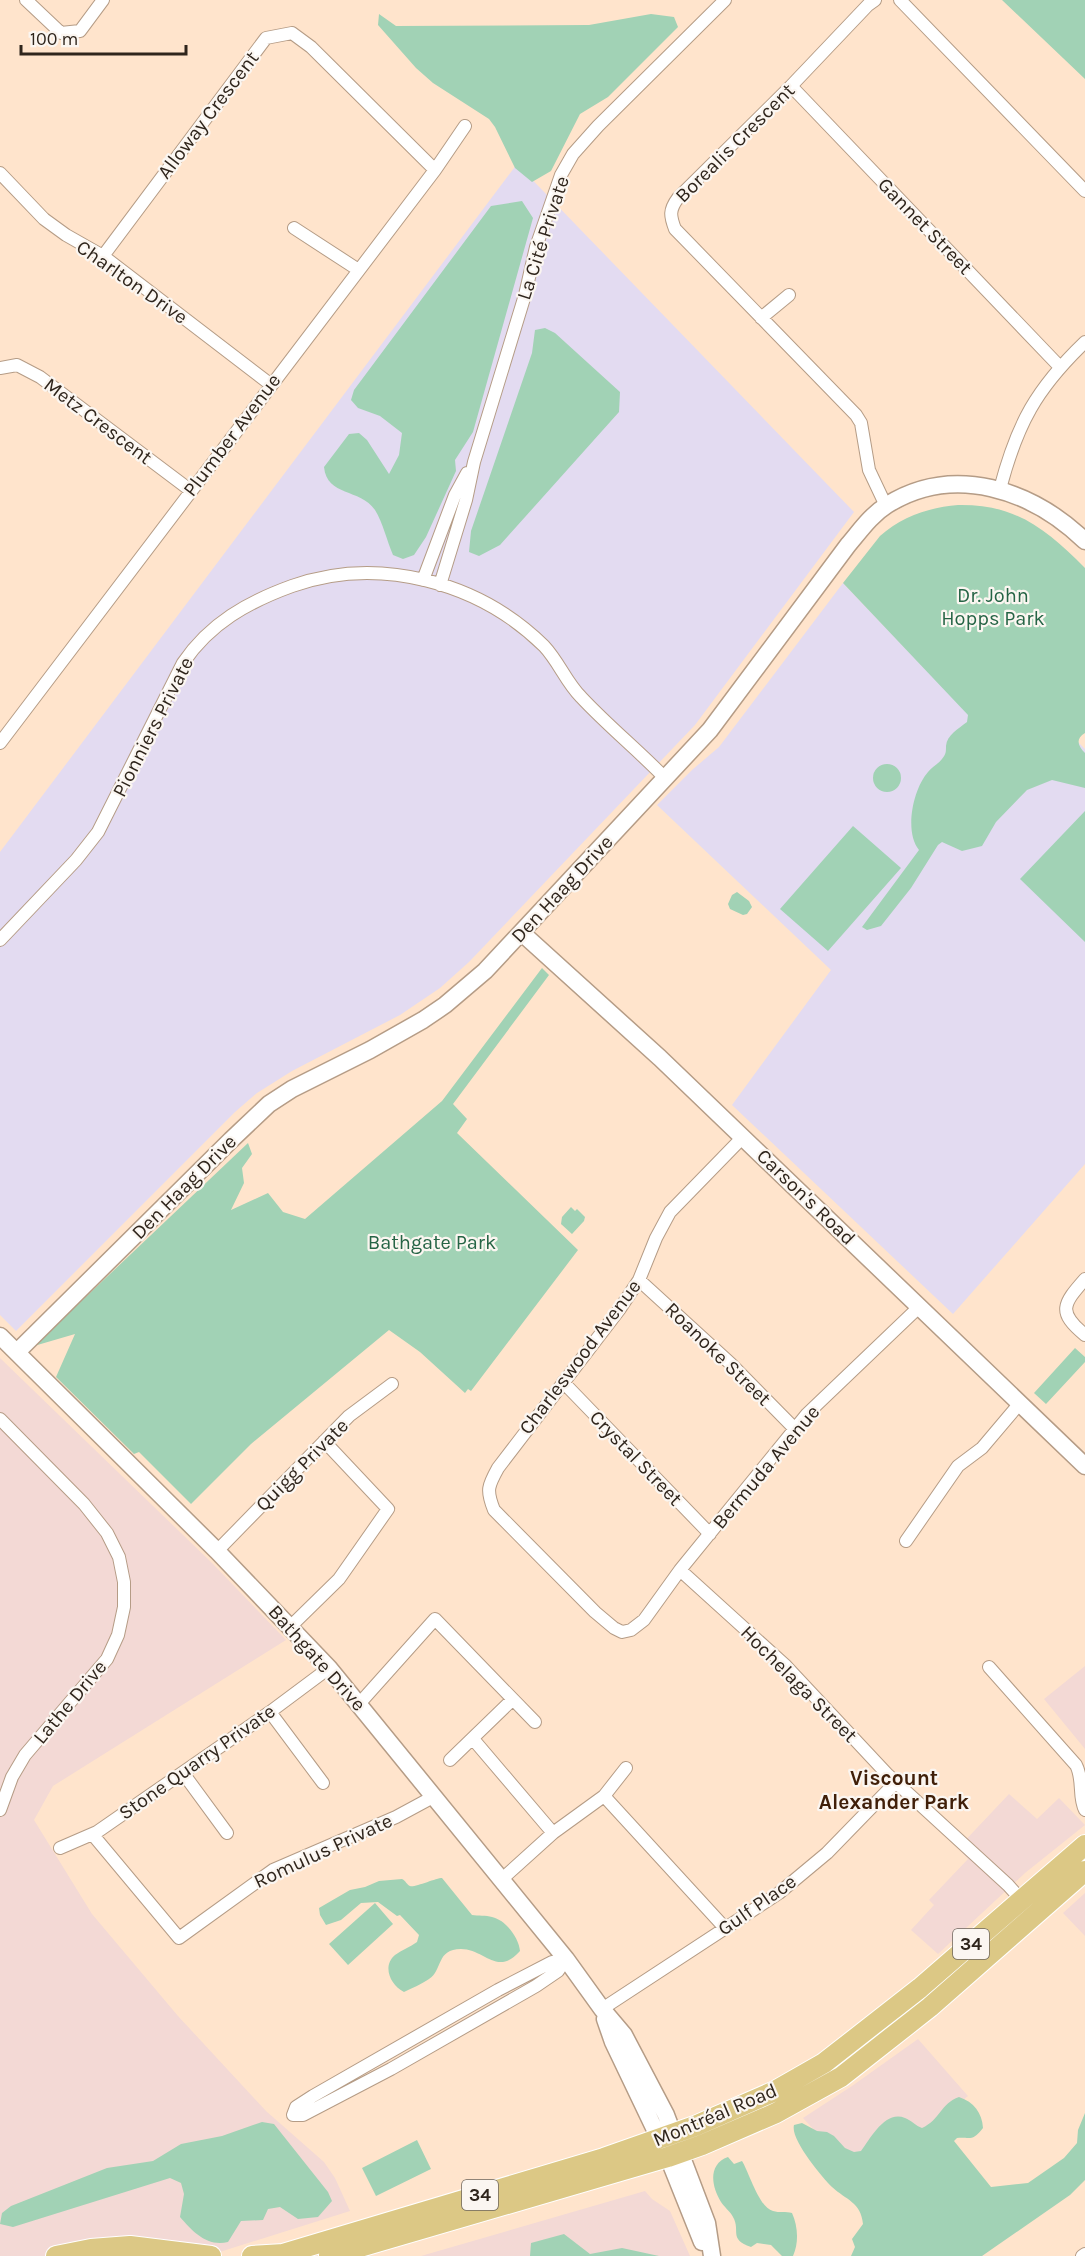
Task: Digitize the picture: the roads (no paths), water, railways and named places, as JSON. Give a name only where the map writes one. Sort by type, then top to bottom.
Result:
[{"type":"main road","name":"Montréal Road","points":[[252,2256],[280,2255],[604,2158],[671,2145],[775,2091],[838,2053],[920,1988],[1085,1845]]},
{"type":"main road","name":"Montréal Road","points":[[330,2256],[784,2109],[851,2070],[930,2007],[1085,1871]]},
{"type":"main road","points":[[838,2053],[851,2070]]},
{"type":"main road","points":[[56,2256],[91,2249],[136,2246],[211,2256]]},
{"type":"street","points":[[26,0],[61,33],[80,31],[103,0]]},
{"type":"street","name":"La Cité Private","points":[[440,585],[466,500],[474,462],[525,295],[536,247],[561,175],[573,154],[598,126],[725,0]]},
{"type":"street","name":"Borealis Crescent","points":[[875,0],[868,4],[791,86],[678,198],[671,207],[670,216],[675,229],[861,423],[869,470],[886,506]]},
{"type":"street","points":[[900,0],[1085,191]]},
{"type":"street","name":"Alloway Crescent","points":[[103,256],[266,38],[292,33],[310,47],[435,170]]},
{"type":"street","name":"Gannet Street","points":[[791,86],[1060,366]]},
{"type":"street","name":"Plumber Avenue","points":[[0,743],[4,729],[435,170],[465,126]]},
{"type":"street","name":"Charlton Drive","points":[[0,173],[45,219],[66,235],[103,256],[270,384]]},
{"type":"street","points":[[294,228],[357,269]]},
{"type":"street","points":[[761,318],[789,295]]},
{"type":"street","points":[[1000,489],[1019,428],[1039,394],[1060,366],[1085,342]]},
{"type":"street","name":"Metz Crescent","points":[[0,368],[17,365],[40,377],[190,490]]},
{"type":"street","name":"La Cité Private","points":[[423,580],[455,495],[474,462]]},
{"type":"street","name":"Den Haag Drive","points":[[17,1352],[269,1104],[292,1089],[400,1034],[430,1015],[485,971],[666,779],[718,720],[848,545],[873,516],[886,506],[912,494],[939,487],[968,484],[1000,489],[1037,504],[1054,514],[1085,541]]},
{"type":"street","name":"Pionniers Private","points":[[0,940],[98,832],[183,663],[199,642],[238,610],[260,599],[315,579],[366,574],[402,575],[464,592],[492,606],[529,633],[555,658],[579,696],[666,779]]},
{"type":"street","name":"Carson's Road","points":[[522,933],[660,1058],[1085,1466]]},
{"type":"street","name":"Charleswood Avenue","points":[[622,1632],[614,1629],[595,1612],[502,1519],[494,1510],[488,1496],[488,1485],[498,1468],[619,1310],[639,1280],[656,1238],[670,1212],[743,1137]]},
{"type":"street","points":[[1085,1279],[1070,1295],[1066,1314],[1071,1323],[1085,1335]]},
{"type":"street","name":"Roanoke Street","points":[[639,1280],[731,1364],[795,1429]]},
{"type":"street","name":"Bermuda Avenue","points":[[622,1632],[631,1630],[644,1620],[680,1570],[807,1414],[919,1307]]},
{"type":"street","name":"Bathgate Drive","points":[[0,1336],[291,1626],[359,1704],[566,1959],[602,2009],[613,2042],[671,2145]]},
{"type":"street","name":"Crystal Street","points":[[563,1382],[710,1534]]},
{"type":"street","name":"Quigg Private","points":[[217,1551],[349,1416],[392,1384]]},
{"type":"street","points":[[906,1541],[958,1466],[982,1448],[1020,1403]]},
{"type":"street","name":"Lathe Drive","points":[[0,1419],[84,1504],[107,1533],[119,1557],[124,1582],[124,1607],[118,1635],[107,1659],[25,1755],[12,1777],[0,1810]]},
{"type":"street","points":[[291,1626],[339,1579],[388,1509],[324,1441]]},
{"type":"street","name":"Hochelaga Street","points":[[680,1570],[786,1666],[896,1782],[1035,1914]]},
{"type":"street","points":[[359,1704],[435,1619],[535,1722]]},
{"type":"street","points":[[989,1667],[1076,1766],[1080,1774],[1081,1803],[1085,1810]]},
{"type":"street","name":"Stone Quarry Private","points":[[60,1848],[93,1835],[270,1712],[329,1668]]},
{"type":"street","points":[[450,1760],[512,1700]]},
{"type":"street","points":[[270,1712],[323,1783]]},
{"type":"street","points":[[473,1739],[553,1833]]},
{"type":"street","points":[[501,1880],[553,1833],[604,1796],[626,1768]]},
{"type":"street","points":[[183,1773],[227,1833]]},
{"type":"street","name":"Gulf Place","points":[[602,2009],[779,1893],[827,1853],[896,1782]]},
{"type":"street","points":[[604,1796],[725,1928]]},
{"type":"street","name":"Romulus Private","points":[[93,1835],[179,1938],[273,1870],[396,1817],[433,1797]]},
{"type":"street","points":[[566,1959],[558,1971],[536,1986],[391,2069],[303,2115],[293,2115],[296,2107],[313,2096],[470,2006],[552,1962],[566,1959]]},
{"type":"street","points":[[671,2145],[707,2256]]},
{"type":"street","points":[[671,2145],[707,2223],[712,2256]]},
{"type":"district","name":"Viscount Alexander Park","points":[[894,1790]]},
{"type":"park label","name":"Dr. John Hopps Park","points":[[993,606]]},
{"type":"park label","name":"Bathgate Park","points":[[432,1242]]}]
